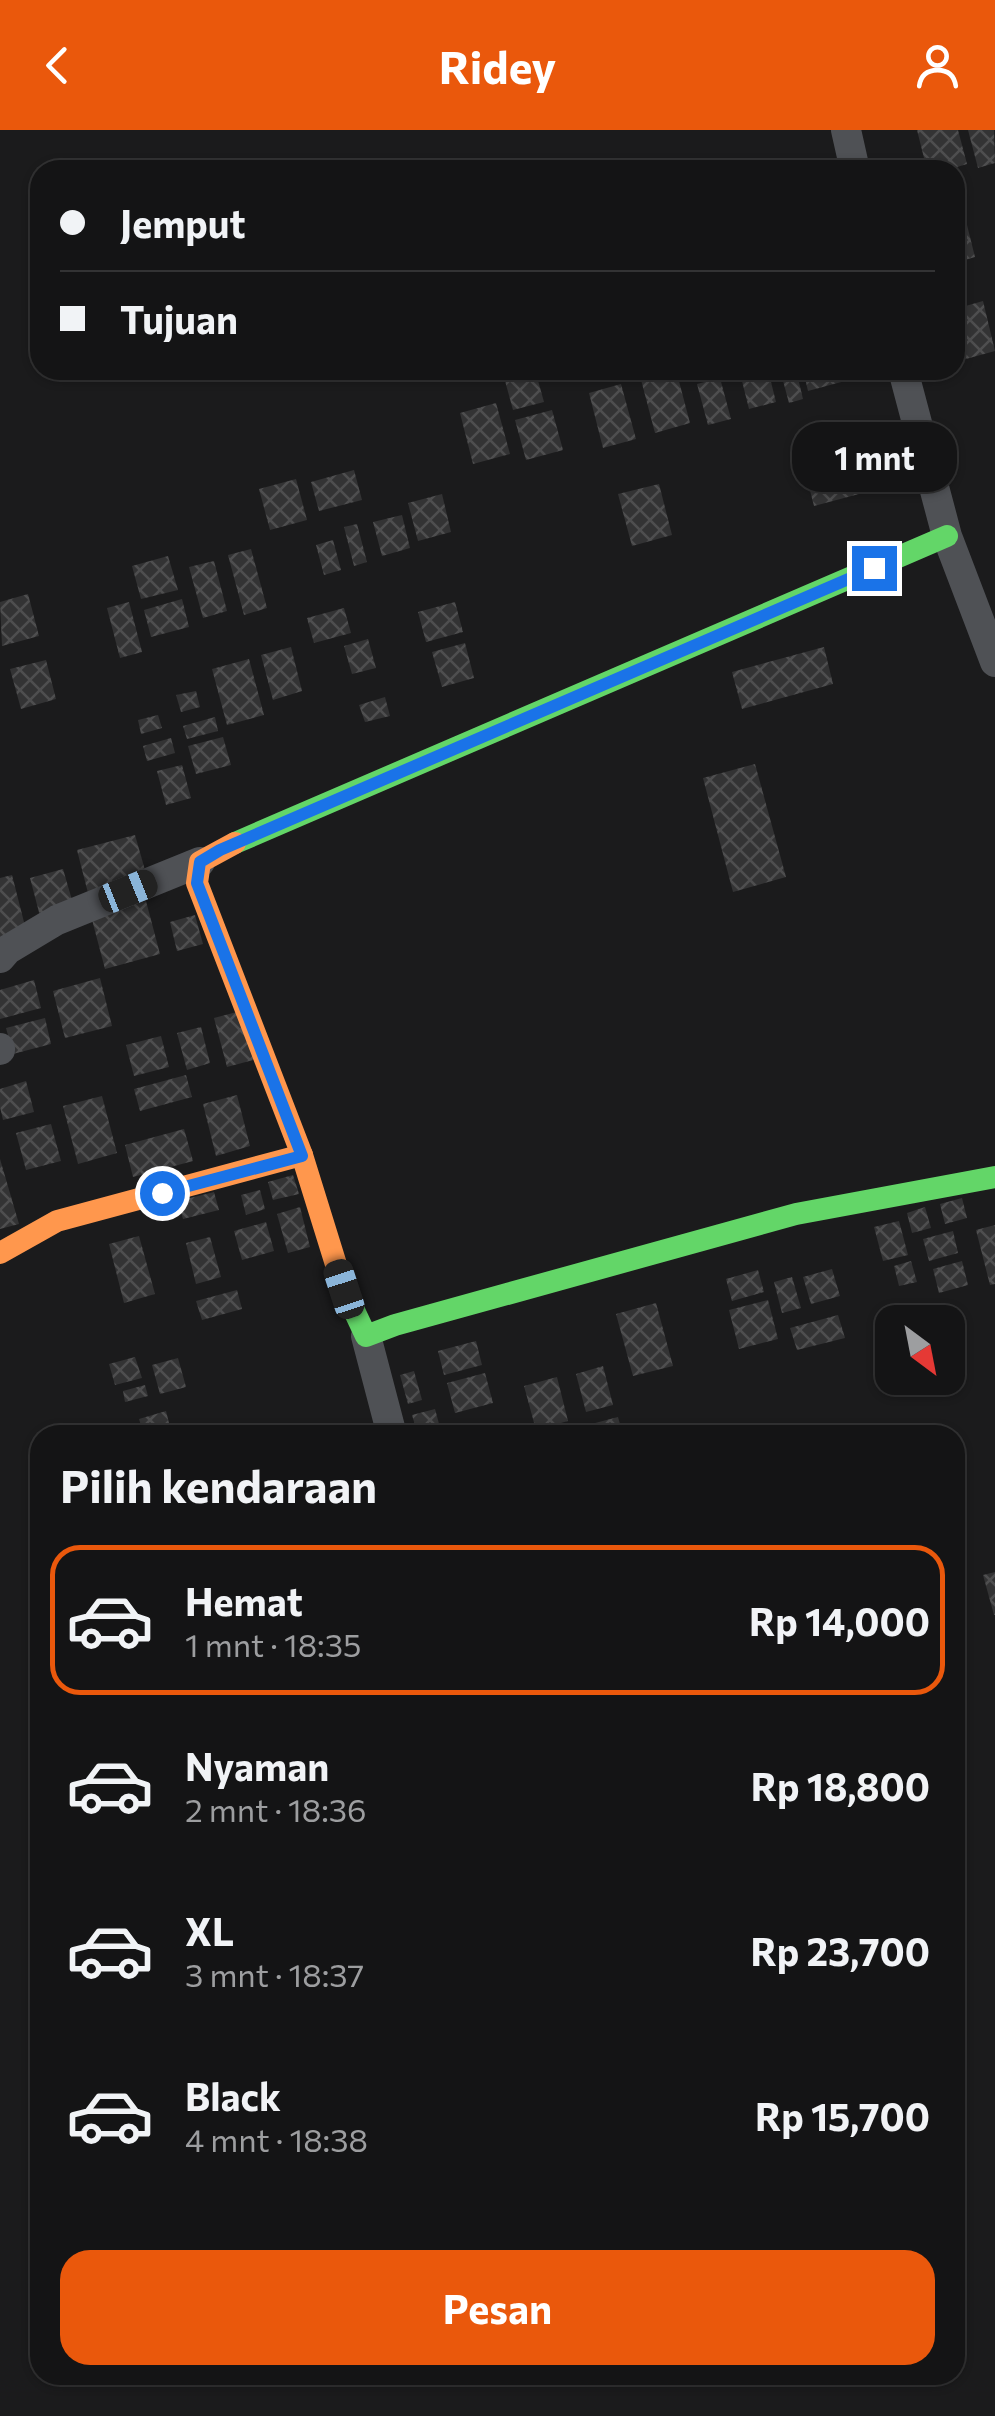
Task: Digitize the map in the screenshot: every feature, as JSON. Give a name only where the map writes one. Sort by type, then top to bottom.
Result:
[{"type":"street","points":[[846,130],[854,160]]},
{"type":"street","points":[[906,380],[946,536],[995,662]]},
{"type":"street","points":[[0,958],[56,920],[200,862],[946,536]]},
{"type":"street","points":[[200,862],[197,883],[302,1156],[344,1289],[366,1336],[389,1425]]},
{"type":"street","points":[[0,1253],[57,1221],[302,1156]]},
{"type":"street","points":[[366,1336],[395,1324],[796,1214],[995,1177]]},
{"type":"building","points":[[917,130],[958,130],[967,164],[965,160],[924,160]]},
{"type":"building","points":[[968,130],[994,130],[995,163],[978,168]]},
{"type":"building","points":[[965,217],[975,257],[965,260]]},
{"type":"building","points":[[983,301],[995,351],[965,359],[965,306]]},
{"type":"building","points":[[505,380],[538,380],[544,402],[513,410]]},
{"type":"building","points":[[641,380],[679,380],[690,423],[655,433]]},
{"type":"building","points":[[721,380],[731,419],[708,425],[697,384]]},
{"type":"building","points":[[742,380],[770,380],[776,402],[749,409]]},
{"type":"building","points":[[783,380],[798,380],[803,399],[789,403]]},
{"type":"building","points":[[805,380],[849,380],[808,391]]},
{"type":"building","points":[[621,384],[636,439],[603,448],[589,393]]},
{"type":"building","points":[[496,403],[510,454],[473,464],[460,413]]},
{"type":"building","points":[[552,410],[563,450],[526,460],[515,420]]},
{"type":"building","points":[[856,420],[874,490],[814,506],[796,436]]},
{"type":"building","points":[[354,470],[362,500],[319,511],[311,482]]},
{"type":"building","points":[[296,479],[307,520],[270,530],[259,489]]},
{"type":"building","points":[[659,484],[672,535],[632,546],[618,494]]},
{"type":"building","points":[[442,494],[451,532],[418,541],[408,503]]},
{"type":"building","points":[[402,515],[410,548],[382,556],[373,522]]},
{"type":"building","points":[[357,524],[367,562],[354,566],[344,527]]},
{"type":"building","points":[[333,540],[341,570],[324,575],[316,545]]},
{"type":"building","points":[[251,549],[267,608],[244,615],[228,555]]},
{"type":"building","points":[[168,556],[178,590],[141,599],[132,566]]},
{"type":"building","points":[[214,561],[227,611],[203,618],[189,567]]},
{"type":"building","points":[[28,594],[39,636],[2,646],[0,602]]},
{"type":"building","points":[[182,599],[189,627],[151,637],[144,610]]},
{"type":"building","points":[[129,602],[142,652],[120,658],[107,608]]},
{"type":"building","points":[[455,602],[463,632],[426,642],[418,612]]},
{"type":"building","points":[[344,608],[351,633],[314,643],[307,618]]},
{"type":"building","points":[[368,639],[376,668],[352,674],[344,646]]},
{"type":"building","points":[[465,643],[474,678],[442,687],[432,652]]},
{"type":"building","points":[[291,647],[302,691],[273,700],[261,655]]},
{"type":"building","points":[[824,647],[833,684],[742,709],[732,672]]},
{"type":"building","points":[[249,659],[264,715],[227,725],[212,669]]},
{"type":"building","points":[[46,660],[56,699],[21,709],[10,669]]},
{"type":"building","points":[[196,691],[200,707],[181,712],[176,695]]},
{"type":"building","points":[[385,697],[390,716],[365,722],[359,705]]},
{"type":"building","points":[[158,715],[162,728],[141,734],[138,720]]},
{"type":"building","points":[[215,717],[218,731],[187,739],[183,726]]},
{"type":"building","points":[[223,737],[231,765],[196,774],[188,746]]},
{"type":"building","points":[[171,738],[175,753],[147,761],[143,746]]},
{"type":"building","points":[[755,764],[786,877],[733,892],[703,778]]},
{"type":"building","points":[[182,765],[191,798],[166,805],[157,771]]},
{"type":"building","points":[[135,835],[147,877],[88,893],[77,850]]},
{"type":"building","points":[[63,869],[74,907],[40,916],[30,878]]},
{"type":"building","points":[[12,875],[26,930],[0,938],[0,878]]},
{"type":"building","points":[[146,901],[160,954],[105,969],[91,916]]},
{"type":"building","points":[[195,915],[203,944],[177,951],[170,922]]},
{"type":"building","points":[[100,978],[112,1026],[65,1038],[53,991]]},
{"type":"building","points":[[34,980],[41,1008],[0,1019],[0,990]]},
{"type":"building","points":[[248,1009],[261,1058],[227,1067],[214,1018]]},
{"type":"building","points":[[45,1018],[51,1044],[13,1054],[6,1028]]},
{"type":"building","points":[[201,1027],[210,1063],[187,1070],[177,1033]]},
{"type":"building","points":[[161,1036],[169,1067],[134,1076],[126,1045]]},
{"type":"building","points":[[186,1075],[192,1097],[140,1111],[134,1089]]},
{"type":"building","points":[[26,1081],[34,1112],[3,1120],[0,1089]]},
{"type":"building","points":[[237,1095],[250,1146],[216,1156],[203,1104]]},
{"type":"building","points":[[102,1096],[117,1153],[78,1164],[63,1106]]},
{"type":"building","points":[[51,1124],[61,1161],[26,1170],[16,1133]]},
{"type":"building","points":[[184,1129],[193,1161],[133,1177],[125,1145]]},
{"type":"building","points":[[0,1159],[19,1224],[0,1229]]},
{"type":"building","points":[[293,1175],[299,1194],[273,1200],[268,1182]]},
{"type":"building","points":[[260,1190],[265,1209],[246,1215],[241,1195]]},
{"type":"building","points":[[214,1192],[219,1210],[183,1219],[178,1201]]},
{"type":"building","points":[[962,1198],[967,1218],[945,1224],[940,1204]]},
{"type":"building","points":[[300,1207],[310,1247],[288,1253],[277,1214]]},
{"type":"building","points":[[925,1207],[931,1228],[912,1233],[907,1213]]},
{"type":"building","points":[[899,1221],[908,1255],[883,1261],[874,1227]]},
{"type":"building","points":[[266,1222],[274,1251],[242,1260],[234,1231]]},
{"type":"building","points":[[995,1225],[995,1284],[990,1285],[976,1230]]},
{"type":"building","points":[[953,1231],[958,1253],[929,1261],[923,1239]]},
{"type":"building","points":[[139,1236],[155,1294],[124,1303],[109,1244]]},
{"type":"building","points":[[210,1237],[221,1277],[196,1284],[186,1243]]},
{"type":"building","points":[[911,1261],[917,1282],[899,1286],[894,1266]]},
{"type":"building","points":[[962,1261],[968,1285],[939,1293],[933,1269]]},
{"type":"building","points":[[832,1269],[840,1296],[811,1304],[803,1277]]},
{"type":"building","points":[[758,1270],[764,1292],[732,1301],[726,1279]]},
{"type":"building","points":[[792,1277],[801,1308],[782,1313],[774,1282]]},
{"type":"building","points":[[237,1290],[242,1309],[202,1320],[196,1301]]},
{"type":"building","points":[[768,1300],[778,1339],[739,1349],[729,1310]]},
{"type":"building","points":[[656,1303],[673,1366],[633,1376],[616,1314]]},
{"type":"building","points":[[838,1315],[845,1338],[797,1350],[790,1328]]},
{"type":"building","points":[[476,1341],[482,1365],[444,1375],[438,1351]]},
{"type":"building","points":[[135,1357],[142,1378],[115,1385],[109,1364]]},
{"type":"building","points":[[178,1358],[186,1387],[160,1394],[152,1365]]},
{"type":"building","points":[[603,1366],[613,1405],[586,1412],[576,1374]]},
{"type":"building","points":[[414,1371],[422,1400],[408,1404],[400,1375]]},
{"type":"building","points":[[485,1373],[493,1403],[455,1413],[447,1383]]},
{"type":"building","points":[[557,1377],[568,1421],[535,1425],[524,1386]]},
{"type":"building","points":[[145,1385],[148,1396],[125,1402],[123,1391]]},
{"type":"building","points":[[435,1409],[439,1425],[415,1425],[412,1415]]},
{"type":"building","points":[[166,1411],[170,1425],[141,1425],[139,1419]]},
{"type":"building","points":[[618,1417],[620,1425],[588,1425]]},
{"type":"building","points":[[995,1572],[995,1615],[994,1615],[983,1575]]},
{"type":"traffic: fast","points":[[235,843],[947,536]]},
{"type":"traffic: fast","points":[[343,1287],[366,1336],[796,1214],[995,1177]]},
{"type":"traffic: slow","points":[[235,843],[200,862],[197,883],[302,1155],[343,1287]]},
{"type":"traffic: slow","points":[[0,1253],[57,1221],[302,1155]]},
{"type":"route","points":[[162,1193],[302,1156],[197,883],[200,862],[220,850],[874,568]]}]
